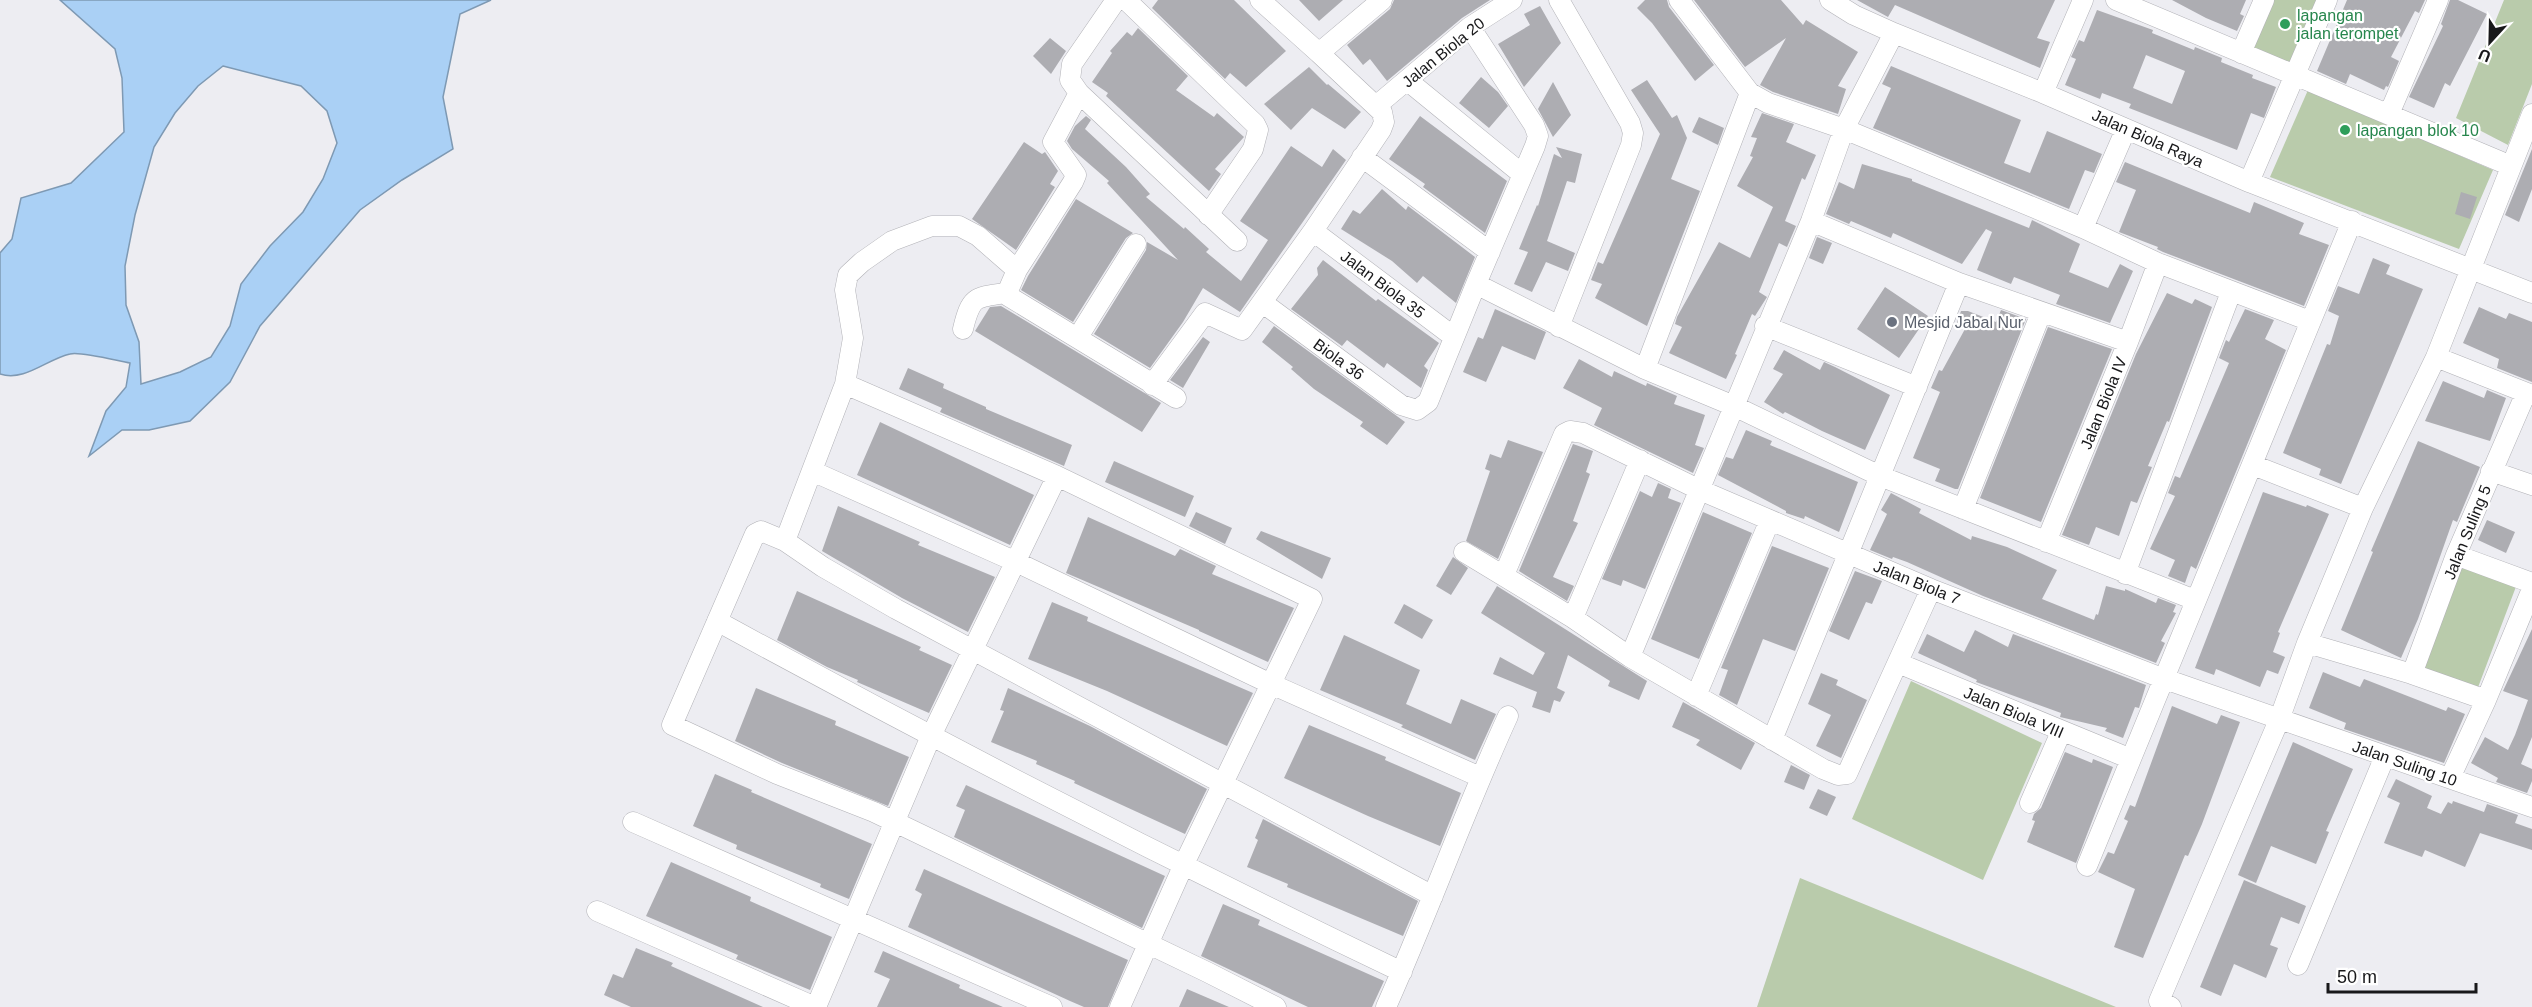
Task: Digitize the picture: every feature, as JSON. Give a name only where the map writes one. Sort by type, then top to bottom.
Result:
[{"type":"street","points":[[1116,0],[1071,64],[1070,80],[1079,93],[1237,241]]},
{"type":"street","points":[[1126,0],[1255,124],[1258,130],[1253,149],[1208,215]]},
{"type":"street","points":[[1152,385],[1205,313],[1242,330],[1313,231],[1381,130],[1384,122],[1382,112],[1376,106],[1260,0]]},
{"type":"street","points":[[1319,53],[1382,0]]},
{"type":"street","name":"Jalan Biola 20","points":[[1376,106],[1470,27],[1512,0]]},
{"type":"street","points":[[1558,327],[1631,145],[1633,133],[1630,123],[1559,0]]},
{"type":"street","points":[[1679,0],[1750,93],[1768,103],[1844,129],[2083,228],[2158,262],[2310,321]]},
{"type":"street","name":"Jalan Biola Raya","points":[[1830,0],[1854,15],[1894,33],[2043,93],[2249,182],[2471,267],[2532,293]]},
{"type":"street","points":[[2043,93],[2083,0]]},
{"type":"street","points":[[2116,0],[2151,6],[2241,53],[2511,166]]},
{"type":"street","points":[[2241,53],[2264,0]]},
{"type":"street","points":[[2249,182],[2327,0]]},
{"type":"street","points":[[2389,114],[2438,0]]},
{"type":"street","points":[[1454,337],[1537,141],[1536,130],[1470,27]]},
{"type":"street","points":[[1630,657],[1765,326],[1811,221],[1844,129],[1894,33]]},
{"type":"street","points":[[1408,81],[1522,174]]},
{"type":"street","points":[[1007,293],[1017,270],[1076,175],[1053,142],[1079,93]]},
{"type":"street","points":[[1645,369],[1750,93]]},
{"type":"street","points":[[2171,1007],[2159,1001],[2279,720],[2307,643],[2363,508],[2436,357],[2532,114]]},
{"type":"street","points":[[2083,228],[2126,129]]},
{"type":"street","points":[[1362,157],[1490,252]]},
{"type":"street","points":[[1811,221],[1959,283],[2128,342]]},
{"type":"street","points":[[2087,866],[2194,600],[2253,465],[2352,221]]},
{"type":"street","points":[[785,541],[845,384],[853,338],[845,290],[848,275],[862,262],[892,242],[932,226],[959,226],[978,236],[1017,270]]},
{"type":"street","name":"Jalan Biola 35","points":[[1313,231],[1454,337]]},
{"type":"street","points":[[1078,337],[1136,244]]},
{"type":"street","name":"Jalan Biola IV","points":[[2046,542],[2128,342],[2158,262]]},
{"type":"street","points":[[1772,740],[1959,283]]},
{"type":"street","points":[[1476,284],[1645,369],[1734,405],[1880,476],[2194,600]]},
{"type":"street","points":[[2125,574],[2231,292]]},
{"type":"street","points":[[1007,293],[1008,296],[1176,398]]},
{"type":"street","points":[[963,328],[969,306],[978,297],[1007,293]]},
{"type":"street","name":"Biola 36","points":[[1263,303],[1401,405],[1417,410],[1428,402],[1454,337]]},
{"type":"street","points":[[1963,509],[2042,313]]},
{"type":"street","points":[[1765,326],[1917,387]]},
{"type":"street","points":[[2436,357],[2529,394]]},
{"type":"street","points":[[845,384],[1057,476],[1312,599],[1184,864],[1120,1007]]},
{"type":"street","name":"Jalan Suling 5","points":[[2412,674],[2456,555],[2491,471],[2529,394]]},
{"type":"street","name":"Jalan Biola 7","points":[[1504,575],[1564,434],[1570,431],[1583,433],[1700,490],[1931,589],[2162,678],[2279,720]]},
{"type":"street","points":[[1573,618],[1640,460]]},
{"type":"street","points":[[2253,465],[2363,508]]},
{"type":"street","points":[[812,471],[1014,561],[1270,684],[1480,777]]},
{"type":"street","points":[[2491,471],[2532,485]]},
{"type":"street","points":[[597,911],[816,1007],[931,736],[1057,476]]},
{"type":"street","points":[[1696,696],[1770,520]]},
{"type":"street","points":[[1276,1007],[895,822],[769,770],[672,725],[755,534],[761,531],[785,541],[823,567],[886,604],[1433,896]]},
{"type":"street","points":[[1464,552],[1573,618],[1630,657],[1823,769],[1838,775],[1847,774],[1931,589]]},
{"type":"street","points":[[2456,555],[2532,583]]},
{"type":"street","points":[[2450,778],[2486,700],[2532,589]]},
{"type":"street","points":[[717,621],[931,736],[1402,972]]},
{"type":"street","points":[[2307,643],[2412,674],[2486,700]]},
{"type":"street","name":"Jalan Biola VIII","points":[[1898,663],[2131,759]]},
{"type":"street","points":[[1386,1007],[1480,777],[1508,716]]},
{"type":"street","name":"Jalan Suling 10","points":[[2279,720],[2531,804]]},
{"type":"street","points":[[2030,803],[2061,732]]},
{"type":"street","points":[[2298,965],[2385,756]]},
{"type":"street","points":[[633,822],[1052,1007]]},
{"type":"green space","name":"lapangan jalan terompet","points":[[2272,0],[2319,0],[2291,63],[2252,47]]},
{"type":"green space","points":[[2504,0],[2532,0],[2532,84],[2508,145],[2456,118]]},
{"type":"green space","name":"lapangan blok 10","points":[[2308,90],[2493,170],[2459,249],[2270,177]]},
{"type":"green space","points":[[2458,562],[2517,584],[2474,698],[2416,678]]},
{"type":"green space","points":[[1911,681],[2042,743],[1983,880],[1852,819]]},
{"type":"green space","points":[[1800,878],[2116,1007],[1757,1007]]},
{"type":"water","points":[[60,0],[491,0],[460,14],[443,97],[453,149],[402,180],[360,210],[260,326],[230,382],[190,421],[149,430],[122,430],[89,456],[106,411],[126,387],[130,363],[75,353],[27,373],[9,376],[0,374],[0,253],[12,239],[21,198],[71,183],[124,132],[122,78],[115,49]],"holes":[[[223,66],[301,86],[327,111],[337,143],[323,179],[303,212],[270,246],[241,284],[230,326],[211,357],[180,372],[141,384],[139,342],[126,305],[125,266],[135,215],[154,147],[175,113],[198,86]]]},
{"type":"building","points":[[1158,0],[1234,0],[1286,51],[1246,87],[1230,73],[1225,79],[1152,8]]},
{"type":"building","points":[[1299,0],[1343,0],[1319,21]]},
{"type":"building","points":[[1394,0],[1490,0],[1462,18],[1387,81],[1370,59],[1363,65],[1347,45],[1390,9]]},
{"type":"building","points":[[1645,0],[1667,0],[1669,7],[1714,65],[1695,81],[1652,23],[1637,8]]},
{"type":"building","points":[[1694,0],[1781,0],[1803,25],[1806,20],[1858,52],[1838,86],[1846,89],[1838,114],[1773,92],[1760,85],[1786,38],[1745,67]]},
{"type":"building","points":[[1857,0],[2055,0],[2037,38],[2050,42],[2040,68],[1895,5],[1888,17]]},
{"type":"building","points":[[2172,0],[2246,0],[2240,14],[2244,16],[2237,31]]},
{"type":"building","points":[[2347,0],[2425,0],[2419,13],[2415,11],[2391,57],[2399,61],[2388,87],[2386,86],[2384,90],[2350,74],[2346,84],[2317,71]]},
{"type":"building","points":[[2450,0],[2458,0],[2487,14],[2450,86],[2445,83],[2434,108],[2409,97],[2443,26],[2441,24]]},
{"type":"building","points":[[1540,6],[1561,43],[1524,87],[1498,44],[1530,25],[1524,14]]},
{"type":"building","points":[[2097,10],[2153,30],[2152,33],[2194,50],[2195,47],[2222,58],[2221,62],[2276,87],[2264,118],[2251,113],[2237,150],[2129,108],[2131,104],[2102,93],[2100,99],[2065,85],[2076,59],[2071,57],[2079,40],[2084,42]],"holes":[[[2146,55],[2185,71],[2172,104],[2133,88]]]},
{"type":"building","points":[[1138,28],[1188,76],[1176,90],[1214,117],[1217,113],[1244,137],[1215,169],[1221,174],[1209,191],[1106,96],[1108,93],[1092,82],[1112,53],[1110,51],[1127,32],[1132,36]]},
{"type":"building","points":[[1050,38],[1066,51],[1051,74],[1033,56]]},
{"type":"building","points":[[1891,66],[2021,120],[2004,163],[2030,173],[2047,131],[2102,154],[2094,173],[2085,170],[2069,209],[1873,128],[1891,88],[1882,84]]},
{"type":"building","points":[[1309,67],[1327,85],[1361,112],[1345,129],[1312,108],[1291,130],[1264,104]]},
{"type":"building","points":[[1481,77],[1498,92],[1508,106],[1489,128],[1459,103]]},
{"type":"building","points":[[1647,80],[1672,118],[1677,115],[1687,138],[1671,179],[1700,191],[1647,326],[1595,298],[1602,284],[1591,280],[1598,262],[1603,264],[1660,134],[1631,90]]},
{"type":"building","points":[[1553,82],[1571,115],[1553,137],[1538,109]]},
{"type":"building","points":[[1762,113],[1794,124],[1786,142],[1816,155],[1805,180],[1802,178],[1785,221],[1796,226],[1787,247],[1779,243],[1759,292],[1767,297],[1755,316],[1752,314],[1726,379],[1669,353],[1682,327],[1675,324],[1677,317],[1719,242],[1750,258],[1773,207],[1737,186],[1753,157],[1750,156],[1757,138],[1751,137]]},
{"type":"building","points":[[1086,116],[1091,120],[1085,129],[1126,167],[1150,194],[1146,197],[1184,229],[1185,227],[1209,249],[1206,252],[1241,281],[1268,240],[1240,221],[1291,146],[1322,167],[1333,149],[1346,160],[1240,312],[1203,288],[1183,322],[1150,368],[1094,334],[1146,250],[1147,242],[1178,260],[1107,183],[1109,181],[1072,149],[1067,141],[1075,126]]},
{"type":"building","points":[[1420,116],[1507,181],[1485,233],[1423,187],[1425,184],[1389,159]]},
{"type":"building","points":[[1699,117],[1724,128],[1718,145],[1692,132]]},
{"type":"building","points":[[1024,142],[1042,154],[1045,152],[1058,171],[1050,184],[1055,187],[1016,250],[972,219]]},
{"type":"building","points":[[1556,147],[1582,154],[1575,183],[1567,181],[1547,241],[1575,253],[1568,271],[1546,262],[1532,292],[1514,284],[1528,252],[1519,249],[1538,206],[1554,154],[1562,158]]},
{"type":"building","points":[[2532,149],[2532,189],[2519,222],[2505,215]]},
{"type":"building","points":[[2125,162],[2250,213],[2254,202],[2304,223],[2299,234],[2329,245],[2304,306],[2163,252],[2157,249],[2158,247],[2119,232],[2136,190],[2116,182]]},
{"type":"building","points":[[1862,164],[1912,179],[1912,181],[2029,228],[2032,220],[2080,244],[2069,272],[2108,288],[2120,264],[2133,271],[2110,323],[2056,304],[2060,295],[2014,277],[2011,284],[1977,270],[1992,232],[1986,229],[1962,264],[1893,233],[1891,238],[1851,221],[1849,224],[1826,214],[1839,182],[1854,189]]},
{"type":"building","points":[[1382,189],[1406,210],[1408,206],[1475,257],[1456,303],[1423,276],[1417,283],[1392,261],[1341,229],[1353,210],[1360,214]]},
{"type":"building","points":[[2461,192],[2477,197],[2470,219],[2455,214]]},
{"type":"building","points":[[1076,199],[1133,233],[1126,238],[1073,322],[1021,290]]},
{"type":"building","points":[[1817,237],[1832,243],[1823,264],[1809,258]]},
{"type":"building","points":[[2373,258],[2390,265],[2386,274],[2423,289],[2341,484],[2319,475],[2321,469],[2283,453],[2327,344],[2330,345],[2339,316],[2328,311],[2338,286],[2359,294]]},
{"type":"building","points":[[1323,260],[1376,301],[1378,299],[1439,343],[1424,366],[1428,370],[1421,388],[1387,363],[1384,368],[1347,340],[1342,346],[1291,309],[1318,275],[1317,268]]},
{"type":"building","name":"Mesjid Jabal Nur","points":[[1885,287],[1928,316],[1899,358],[1857,329]]},
{"type":"building","points":[[2167,293],[2192,304],[2195,299],[2212,307],[2169,422],[2167,421],[2148,466],[2152,467],[2137,503],[2131,501],[2119,536],[2096,527],[2089,545],[2062,535],[2136,354]]},
{"type":"building","points":[[1001,306],[1161,403],[1142,432],[975,331],[990,307]]},
{"type":"building","points":[[2479,307],[2506,319],[2509,313],[2532,322],[2532,382],[2497,368],[2499,359],[2463,343]]},
{"type":"building","points":[[1495,309],[1546,332],[1535,360],[1502,346],[1486,382],[1463,372],[1478,337],[1483,339]]},
{"type":"building","points":[[2245,309],[2274,320],[2265,339],[2286,350],[2196,569],[2191,566],[2185,583],[2168,576],[2175,560],[2150,549],[2175,496],[2168,493],[2175,476],[2180,478],[2229,363],[2219,358],[2226,340],[2229,342]]},
{"type":"building","points":[[2001,310],[2026,319],[1958,489],[1955,489],[1935,481],[1940,469],[1913,458],[1940,392],[1931,388],[1939,370],[1942,371],[1965,329],[1956,325],[1961,311],[1968,311],[1996,322]]},
{"type":"building","points":[[1274,326],[1405,422],[1387,445],[1360,426],[1363,422],[1314,389],[1291,369],[1293,367],[1262,342]]},
{"type":"building","points":[[2048,327],[2112,349],[2041,522],[1980,498]]},
{"type":"building","points":[[1203,337],[1210,342],[1183,388],[1170,380]]},
{"type":"building","points":[[1784,350],[1820,370],[1824,362],[1890,395],[1865,450],[1785,412],[1783,414],[1764,402],[1783,374],[1773,369]]},
{"type":"building","points":[[1579,359],[1612,377],[1614,371],[1646,386],[1647,383],[1677,396],[1674,404],[1705,415],[1695,445],[1704,448],[1693,473],[1594,425],[1602,408],[1563,388]]},
{"type":"building","points":[[908,368],[944,384],[943,388],[986,409],[1072,445],[1064,466],[940,412],[942,408],[899,389]]},
{"type":"building","points":[[2443,381],[2484,398],[2487,390],[2506,398],[2490,441],[2425,421]]},
{"type":"building","points":[[880,422],[1034,495],[1010,545],[857,475]]},
{"type":"building","points":[[1746,430],[1772,441],[1770,445],[1858,482],[1839,532],[1805,516],[1804,519],[1786,513],[1718,475],[1726,457],[1733,459]]},
{"type":"building","points":[[1508,440],[1543,452],[1498,559],[1466,541],[1490,471],[1485,469],[1490,454],[1501,458]]},
{"type":"building","points":[[2418,441],[2480,467],[2457,522],[2453,520],[2418,619],[2401,658],[2341,630],[2373,552],[2371,551]]},
{"type":"building","points":[[1573,444],[1593,451],[1586,472],[1590,474],[1573,521],[1578,523],[1553,577],[1574,586],[1567,601],[1519,571]]},
{"type":"building","points":[[1114,461],[1194,496],[1185,517],[1105,482]]},
{"type":"building","points":[[1658,483],[1671,489],[1668,498],[1681,503],[1645,589],[1623,580],[1621,586],[1602,579],[1640,491],[1652,497]]},
{"type":"building","points":[[2263,492],[2329,514],[2278,632],[2280,633],[2273,652],[2285,657],[2278,674],[2267,670],[2260,687],[2216,669],[2214,675],[2195,668]]},
{"type":"building","points":[[1891,493],[1921,509],[1919,513],[1971,540],[1972,536],[2007,547],[2057,570],[2042,599],[2094,620],[2096,614],[2098,615],[2106,586],[2125,591],[2125,589],[2156,603],[2158,598],[2176,605],[2173,612],[2176,613],[2161,641],[2165,643],[2156,663],[1983,596],[1907,562],[1870,550],[1887,514],[1881,510]]},
{"type":"building","points":[[838,506],[920,542],[918,545],[995,577],[968,632],[902,598],[822,551]]},
{"type":"building","points":[[1196,512],[1232,528],[1225,544],[1189,526]]},
{"type":"building","points":[[1703,512],[1752,533],[1699,659],[1651,639]]},
{"type":"building","points":[[1088,517],[1175,556],[1180,549],[1216,566],[1212,574],[1294,608],[1268,662],[1066,573]]},
{"type":"building","points":[[2487,520],[2515,532],[2506,553],[2478,540]]},
{"type":"building","points":[[1261,531],[1331,558],[1322,579],[1256,539]]},
{"type":"building","points":[[1772,546],[1829,568],[1795,651],[1763,639],[1737,705],[1719,695],[1728,670],[1721,668]]},
{"type":"building","points":[[1453,557],[1468,568],[1451,595],[1436,586]]},
{"type":"building","points":[[1855,571],[1882,581],[1872,604],[1866,602],[1849,640],[1829,631]]},
{"type":"building","points":[[1497,586],[1647,681],[1639,700],[1608,686],[1610,681],[1568,655],[1557,688],[1565,692],[1560,702],[1554,700],[1550,713],[1532,707],[1537,692],[1493,674],[1500,657],[1533,675],[1545,653],[1481,613]]},
{"type":"building","points":[[797,591],[921,647],[919,650],[952,665],[929,713],[857,682],[858,680],[827,667],[777,640]]},
{"type":"building","points":[[1052,602],[1088,617],[1087,621],[1253,693],[1227,746],[1107,691],[1028,659]]},
{"type":"building","points":[[1404,604],[1433,620],[1422,639],[1394,623]]},
{"type":"building","points":[[2532,629],[2532,737],[2521,764],[2532,769],[2532,781],[2527,793],[2496,782],[2498,778],[2471,763],[2485,737],[2508,750],[2515,735],[2528,700],[2503,691]]},
{"type":"building","points":[[1975,630],[2008,647],[2013,634],[2146,685],[2139,708],[2135,707],[2123,738],[2105,731],[2107,728],[2060,717],[2061,713],[1976,682],[1977,680],[1918,653],[1927,634],[1964,652]]},
{"type":"building","points":[[1344,635],[1420,670],[1406,704],[1451,724],[1461,699],[1496,714],[1475,760],[1401,727],[1403,725],[1320,690]]},
{"type":"building","points":[[2323,672],[2360,687],[2364,679],[2446,711],[2448,707],[2465,714],[2444,763],[2344,729],[2346,723],[2309,708]]},
{"type":"building","points":[[1821,673],[1838,680],[1836,685],[1867,700],[1841,758],[1816,746],[1831,715],[1808,704]]},
{"type":"building","points":[[756,688],[836,721],[835,725],[909,757],[888,806],[782,763],[735,741]]},
{"type":"building","points":[[1008,688],[1090,726],[1207,789],[1185,834],[1074,783],[1075,781],[1036,764],[1037,761],[991,742],[1004,711],[1000,710]]},
{"type":"building","points":[[1683,702],[1755,743],[1741,770],[1696,745],[1700,740],[1672,727]]},
{"type":"building","points":[[2172,706],[2217,724],[2221,715],[2240,722],[2202,824],[2188,856],[2185,855],[2143,958],[2114,947],[2135,889],[2098,872],[2108,852],[2114,854],[2128,821],[2124,819],[2130,805],[2135,807]]},
{"type":"building","points":[[1309,725],[1386,757],[1385,760],[1461,793],[1440,846],[1284,778]]},
{"type":"building","points":[[2293,742],[2353,769],[2326,831],[2329,832],[2316,864],[2271,846],[2256,883],[2238,875]]},
{"type":"building","points":[[2065,752],[2092,763],[2093,759],[2113,767],[2076,863],[2027,842],[2035,821],[2032,820],[2034,814],[2041,808]]},
{"type":"building","points":[[1791,765],[1810,775],[1804,790],[1784,782]]},
{"type":"building","points":[[715,774],[872,844],[849,899],[820,887],[821,884],[736,849],[737,845],[693,826]]},
{"type":"building","points":[[2396,779],[2432,796],[2427,808],[2441,814],[2448,802],[2452,804],[2453,801],[2484,812],[2487,804],[2518,815],[2515,823],[2532,829],[2532,850],[2480,833],[2465,867],[2425,850],[2422,857],[2384,843],[2400,803],[2387,797]]},
{"type":"building","points":[[966,785],[1165,876],[1142,928],[954,837],[965,810],[956,806]]},
{"type":"building","points":[[1818,789],[1836,797],[1827,816],[1809,808]]},
{"type":"building","points":[[1263,819],[1418,901],[1403,936],[1287,887],[1288,884],[1247,867],[1258,840],[1255,838]]},
{"type":"building","points":[[671,862],[751,897],[750,901],[832,937],[810,990],[736,959],[738,955],[646,916]]},
{"type":"building","points":[[924,869],[1128,960],[1108,1007],[1084,1007],[908,927],[922,894],[915,890]]},
{"type":"building","points":[[2244,880],[2306,906],[2299,924],[2281,917],[2270,945],[2278,948],[2266,978],[2234,964],[2221,996],[2200,987]]},
{"type":"building","points":[[1223,904],[1260,920],[1258,925],[1384,981],[1372,1007],[1308,1007],[1201,956]]},
{"type":"building","points":[[636,948],[673,963],[671,966],[763,1007],[631,1007],[604,995],[613,974],[623,978]]},
{"type":"building","points":[[883,951],[1003,1007],[877,1007],[890,979],[874,972]]},
{"type":"building","points":[[1187,989],[1229,1007],[1179,1007]]},
{"type":"place","name":"lapangan jalan terompet","points":[[2285,24]]},
{"type":"place","name":"lapangan blok 10","points":[[2345,130]]},
{"type":"place","name":"Mesjid Jabal Nur","points":[[1892,322]]}]
